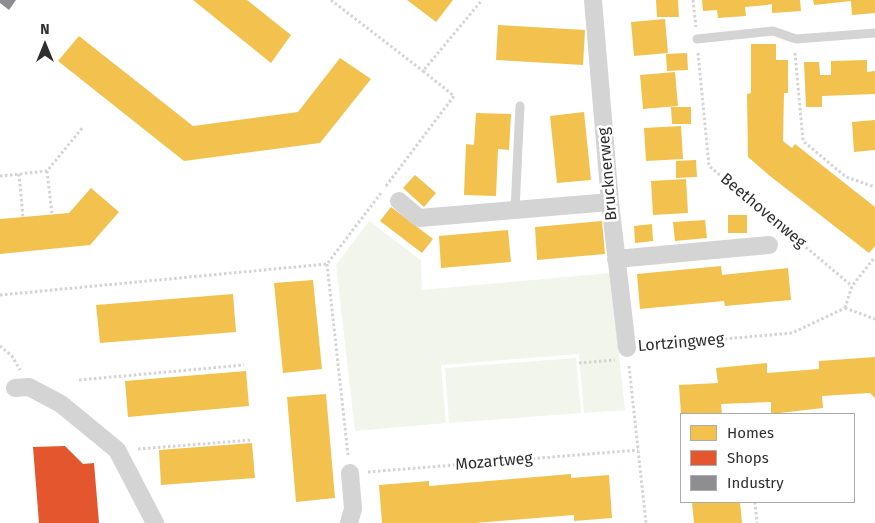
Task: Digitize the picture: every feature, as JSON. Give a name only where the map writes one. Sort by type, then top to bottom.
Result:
[{"type":"street","name":"Brucknerweg","points":[[593,0],[610,202],[627,353]]},
{"type":"street","points":[[399,201],[419,218],[610,202]]},
{"type":"street","points":[[616,259],[769,245]]},
{"type":"street","points":[[22,388],[61,404],[117,450],[155,523]]},
{"type":"street","points":[[349,523],[353,509],[350,474]]},
{"type":"lane","points":[[697,38],[773,31],[794,38],[875,33]]},
{"type":"lane","points":[[514,209],[520,106]]},
{"type":"path","points":[[331,0],[454,96],[327,264],[350,474]]},
{"type":"path","points":[[423,71],[482,0]]},
{"type":"path","name":"Beethovenweg","points":[[693,0],[709,166],[852,286]]},
{"type":"path","points":[[794,38],[803,141],[846,177],[875,187]]},
{"type":"path","points":[[0,176],[47,171],[83,127]]},
{"type":"path","points":[[47,171],[52,214]]},
{"type":"path","points":[[18,174],[23,217]]},
{"type":"path","points":[[875,257],[852,286],[845,308],[875,319]]},
{"type":"path","points":[[0,295],[327,264]]},
{"type":"path","name":"Lortzingweg","points":[[646,523],[627,353],[792,333],[845,308]]},
{"type":"path","points":[[0,346],[12,356],[22,388]]},
{"type":"path","points":[[580,363],[627,353]]},
{"type":"path","points":[[80,380],[244,366]]},
{"type":"path","points":[[117,450],[252,440]]},
{"type":"path","name":"Mozartweg","points":[[350,474],[638,450]]},
{"type":"path","points":[[755,503],[757,523]]},
{"type":"shaded area","points":[[369,221],[421,260],[422,290],[610,273],[625,410],[584,413],[579,354],[441,365],[446,423],[355,431],[336,265]]},
{"type":"shaded area","points":[[576,358],[581,413],[449,423],[445,368]]},
{"type":"building: Homes","points":[[193,0],[247,0],[291,35],[271,63]]},
{"type":"building: Homes","points":[[407,0],[453,0],[436,22]]},
{"type":"building: Homes","points":[[656,0],[678,0],[679,17],[657,17]]},
{"type":"building: Homes","points":[[702,0],[800,0],[801,11],[772,13],[772,4],[745,7],[746,16],[718,18],[717,10],[703,11]]},
{"type":"building: Homes","points":[[813,0],[875,0],[875,13],[852,15],[851,1],[814,5]]},
{"type":"building: Homes","points":[[665,19],[668,53],[634,56],[631,22]]},
{"type":"building: Homes","points":[[498,25],[585,30],[583,65],[496,60]]},
{"type":"building: Homes","points":[[79,36],[193,126],[298,112],[340,58],[371,79],[320,143],[184,161],[58,61]]},
{"type":"building: Homes","points":[[751,44],[776,44],[776,60],[788,60],[788,93],[784,93],[783,141],[792,148],[795,144],[875,207],[875,246],[869,253],[748,157],[747,94],[751,93]]},
{"type":"building: Homes","points":[[687,53],[688,70],[667,71],[666,54]]},
{"type":"building: Homes","points":[[867,60],[867,72],[875,71],[875,94],[822,96],[822,107],[806,107],[804,62],[819,62],[820,75],[831,75],[831,61]]},
{"type":"building: Homes","points":[[675,72],[678,106],[643,109],[640,75]]},
{"type":"building: Homes","points":[[671,107],[691,107],[691,124],[672,124]]},
{"type":"building: Homes","points":[[584,112],[591,180],[557,183],[550,116]]},
{"type":"building: Homes","points":[[476,113],[511,114],[509,150],[498,149],[496,196],[464,195],[466,144],[474,145]]},
{"type":"building: Homes","points":[[875,120],[875,150],[854,152],[852,122]]},
{"type":"building: Homes","points":[[681,126],[683,159],[646,161],[644,128]]},
{"type":"building: Homes","points":[[696,160],[697,177],[676,178],[676,161]]},
{"type":"building: Homes","points":[[415,175],[436,193],[424,207],[403,188]]},
{"type":"building: Homes","points":[[686,179],[688,213],[653,215],[651,181]]},
{"type":"building: Homes","points":[[91,188],[119,212],[90,245],[0,254],[0,219],[69,213]]},
{"type":"building: Homes","points":[[391,207],[433,239],[422,253],[380,221]]},
{"type":"building: Homes","points":[[728,215],[747,215],[747,233],[728,233]]},
{"type":"building: Homes","points":[[705,220],[707,238],[675,241],[673,222]]},
{"type":"building: Homes","points":[[602,221],[605,254],[537,260],[535,227]]},
{"type":"building: Homes","points":[[652,224],[653,241],[635,243],[634,226]]},
{"type":"building: Homes","points":[[508,230],[511,262],[441,268],[439,236]]},
{"type":"building: Homes","points":[[721,266],[722,275],[788,268],[791,300],[725,306],[724,301],[640,309],[637,274]]},
{"type":"building: Homes","points":[[313,280],[322,369],[283,373],[274,283]]},
{"type":"building: Homes","points":[[233,294],[236,332],[100,343],[96,305]]},
{"type":"building: Homes","points":[[875,357],[875,398],[870,393],[822,396],[823,408],[780,413],[771,413],[771,402],[721,404],[722,413],[681,413],[679,385],[718,383],[716,368],[767,363],[767,373],[819,369],[819,361]]},
{"type":"building: Homes","points":[[246,371],[249,406],[128,417],[125,381]]},
{"type":"building: Homes","points":[[326,394],[335,498],[296,502],[287,397]]},
{"type":"building: Homes","points":[[252,443],[255,478],[161,485],[159,450]]},
{"type":"building: Homes","points":[[571,474],[571,478],[609,475],[612,518],[574,521],[574,515],[475,523],[382,523],[379,485],[429,481],[429,486]]},
{"type":"building: Homes","points":[[692,503],[740,503],[742,523],[694,523]]},
{"type":"building: Shops","points":[[65,446],[83,464],[94,463],[99,523],[39,523],[33,447]]},
{"type":"building: Industry","points":[[0,0],[16,0],[9,10],[0,3]]}]
